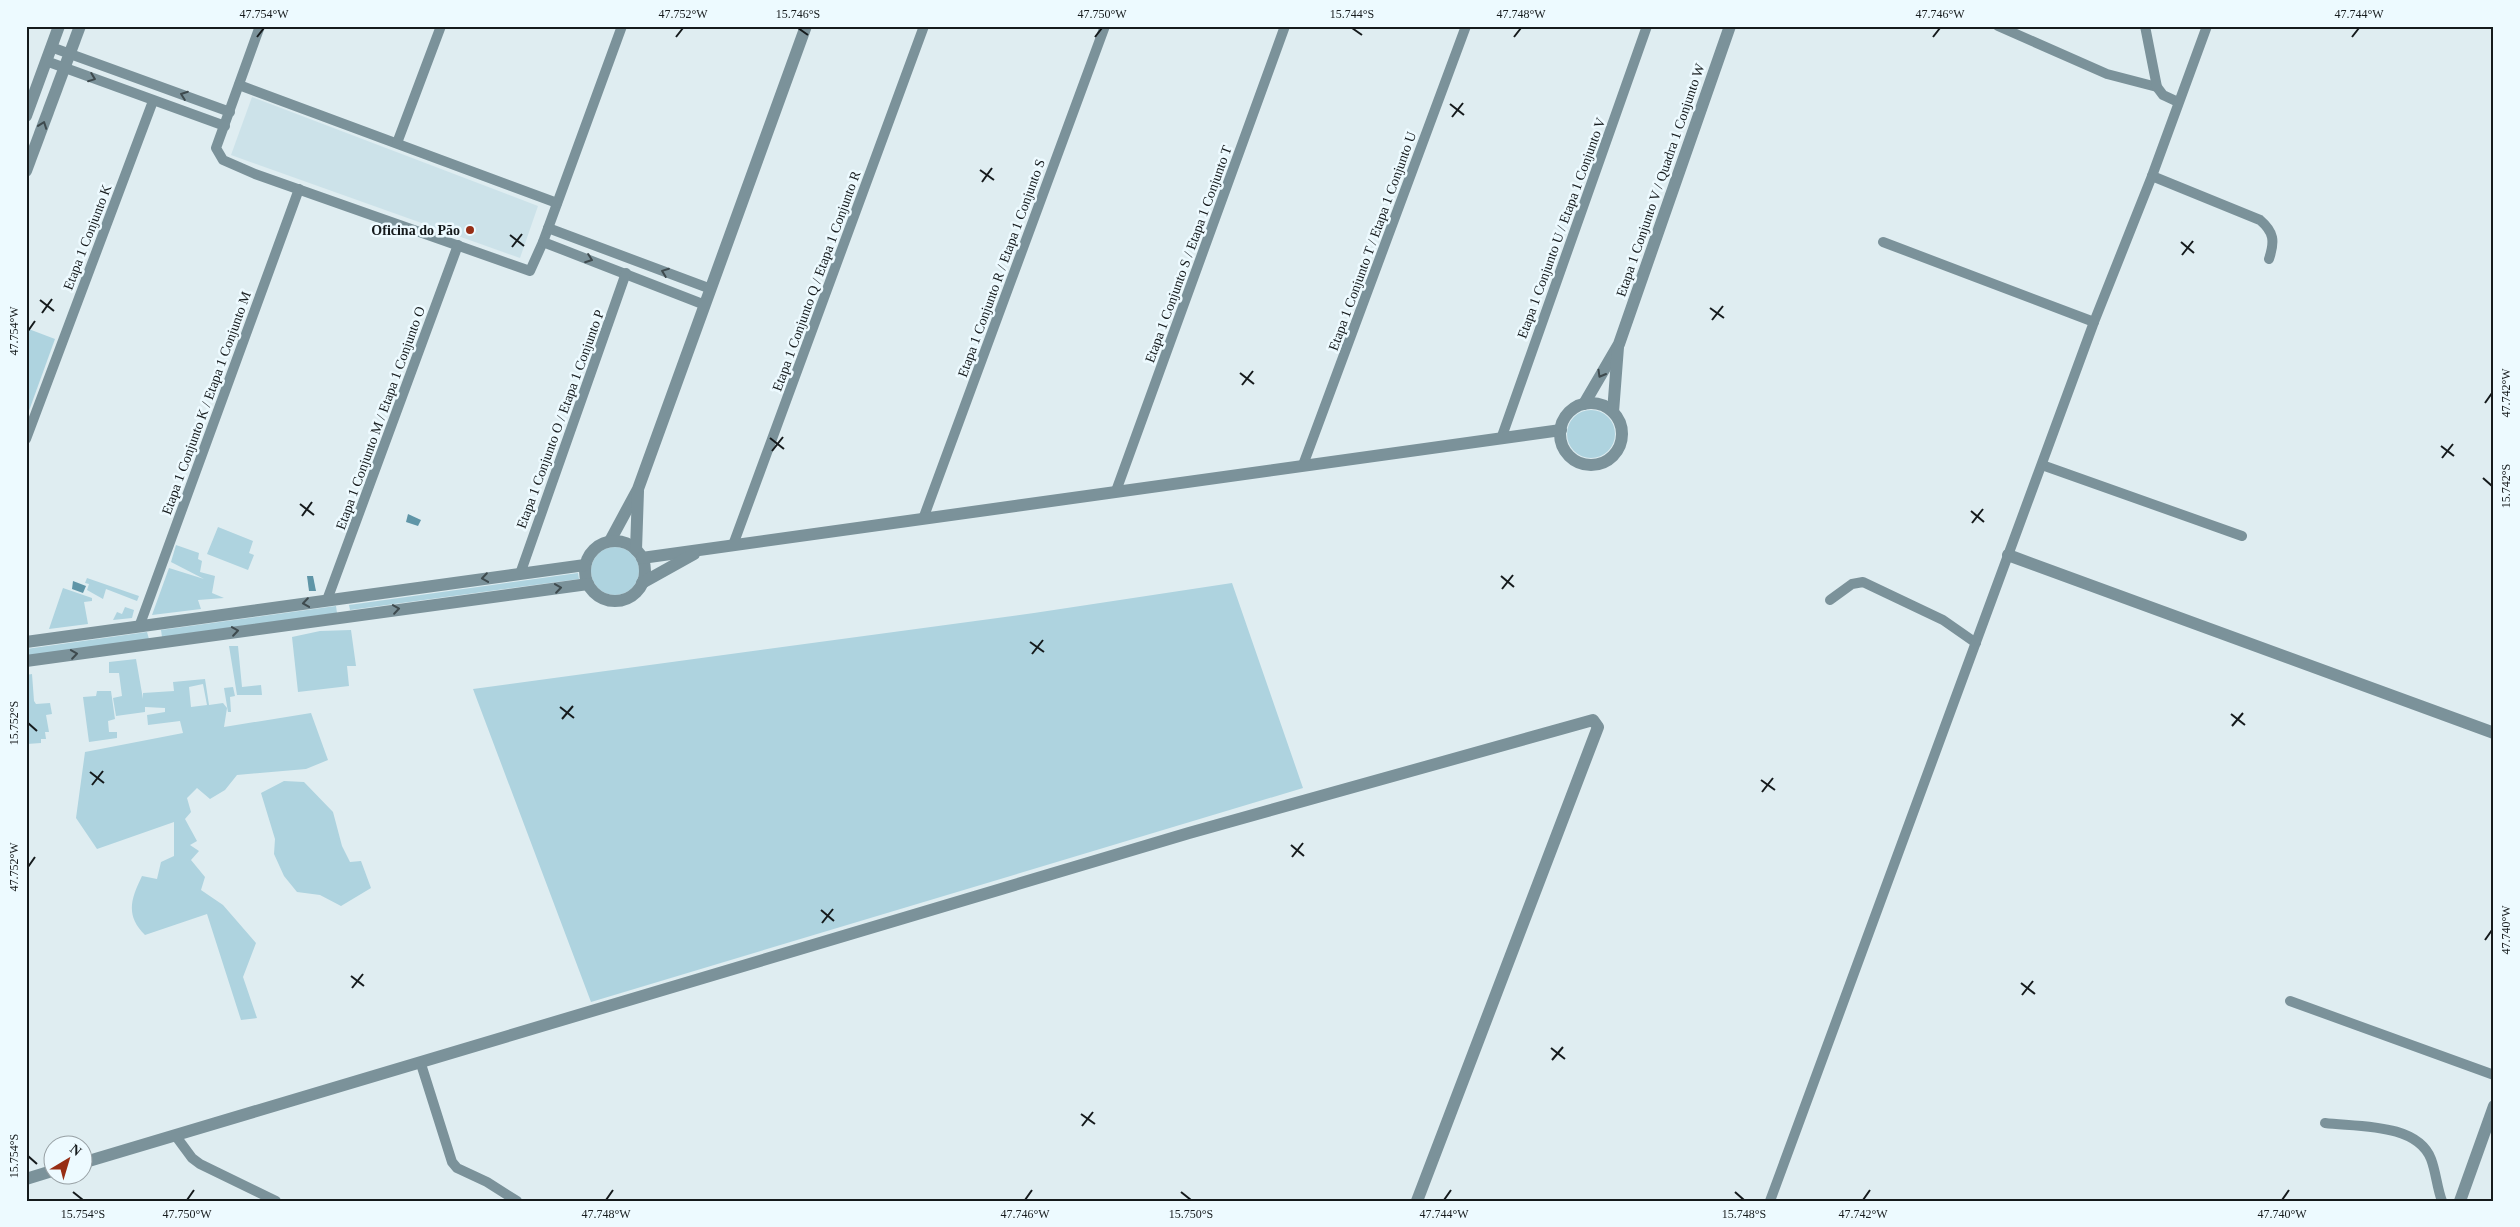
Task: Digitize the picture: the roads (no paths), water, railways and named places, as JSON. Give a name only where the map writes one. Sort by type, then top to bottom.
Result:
[{"type":"street","points":[[26,116],[59,26]]},
{"type":"street","points":[[26,171],[80,26]]},
{"type":"street","points":[[260,26],[216,148],[223,160],[530,271],[543,242],[622,26]]},
{"type":"street","points":[[397,143],[440,26]]},
{"type":"street","points":[[696,552],[642,583],[629,597],[610,600],[593,592],[588,584],[585,565],[594,549],[610,541],[638,489],[806,26]]},
{"type":"street","name":"Etapa 1 Conjunto Q / Etapa 1 Conjunto R","points":[[734,545],[924,26]]},
{"type":"street","name":"Etapa 1 Conjunto R / Etapa 1 Conjunto S","points":[[923,519],[1105,26]]},
{"type":"street","name":"Etapa 1 Conjunto S / Etapa 1 Conjunto T","points":[[1116,491],[1286,26]]},
{"type":"street","name":"Etapa 1 Conjunto T / Etapa 1 Conjunto U","points":[[1303,465],[1466,26]]},
{"type":"street","name":"Etapa 1 Conjunto U / Etapa 1 Conjunto V","points":[[1500,439],[1647,26]]},
{"type":"street","name":"Etapa 1 Conjunto V / Quadra 1 Conjunto W","points":[[1619,344],[1730,26]]},
{"type":"street","points":[[1998,26],[2107,74],[2157,87]]},
{"type":"street","points":[[2145,26],[2157,87],[2163,95],[2178,102]]},
{"type":"street","points":[[1770,1201],[2094,322],[2152,176],[2207,26]]},
{"type":"street","points":[[51,48],[230,112]]},
{"type":"street","points":[[46,61],[225,126]]},
{"type":"street","points":[[238,85],[557,202]]},
{"type":"street","name":"Etapa 1 Conjunto K","points":[[26,439],[153,101]]},
{"type":"street","points":[[2152,176],[2260,220],[2273,234],[2273,245],[2269,259]]},
{"type":"street","name":"Etapa 1 Conjunto K / Etapa 1 Conjunto M","points":[[139,627],[299,189]]},
{"type":"street","points":[[548,228],[711,289]]},
{"type":"street","points":[[543,242],[705,305]]},
{"type":"street","points":[[1883,242],[2094,322]]},
{"type":"street","name":"Etapa 1 Conjunto M / Etapa 1 Conjunto O","points":[[327,600],[458,245]]},
{"type":"street","name":"Etapa 1 Conjunto O / Etapa 1 Conjunto P","points":[[520,574],[626,273]]},
{"type":"street","points":[[1584,404],[1619,344]]},
{"type":"street","points":[[1613,412],[1619,344]]},
{"type":"street","points":[[1584,404],[1600,404],[1613,412],[1618,420],[1622,438],[1613,456],[1606,461],[1596,464],[1578,462],[1564,448],[1560,430],[1568,413],[1584,404]]},
{"type":"street","points":[[610,541],[629,544],[639,554],[696,552],[1116,491],[1560,430]]},
{"type":"street","points":[[2042,465],[2242,536]]},
{"type":"street","points":[[638,489],[639,554],[644,570],[642,583]]},
{"type":"street","points":[[2008,555],[2494,733]]},
{"type":"street","points":[[26,642],[585,565]]},
{"type":"street","points":[[1830,600],[1852,584],[1863,582],[1943,620],[1976,643]]},
{"type":"street","points":[[26,661],[588,584]]},
{"type":"street","points":[[342,598],[345,616]]},
{"type":"street","points":[[154,625],[156,642]]},
{"type":"street","points":[[92,1160],[352,1082],[421,1064],[1171,839],[1593,720],[1598,727],[1417,1201]]},
{"type":"street","points":[[2290,1001],[2494,1075]]},
{"type":"street","points":[[421,1064],[452,1162],[457,1168],[488,1182],[517,1201]]},
{"type":"street","points":[[2460,1201],[2494,1106]]},
{"type":"street","points":[[2325,1124],[2395,1131],[2416,1140],[2431,1159],[2442,1201]]},
{"type":"street","points":[[176,1135],[196,1161],[276,1201]]},
{"type":"street","points":[[26,1179],[42,1175]]},
{"type":"place","name":"Oficina do Pão","points":[[470,230]]}]
